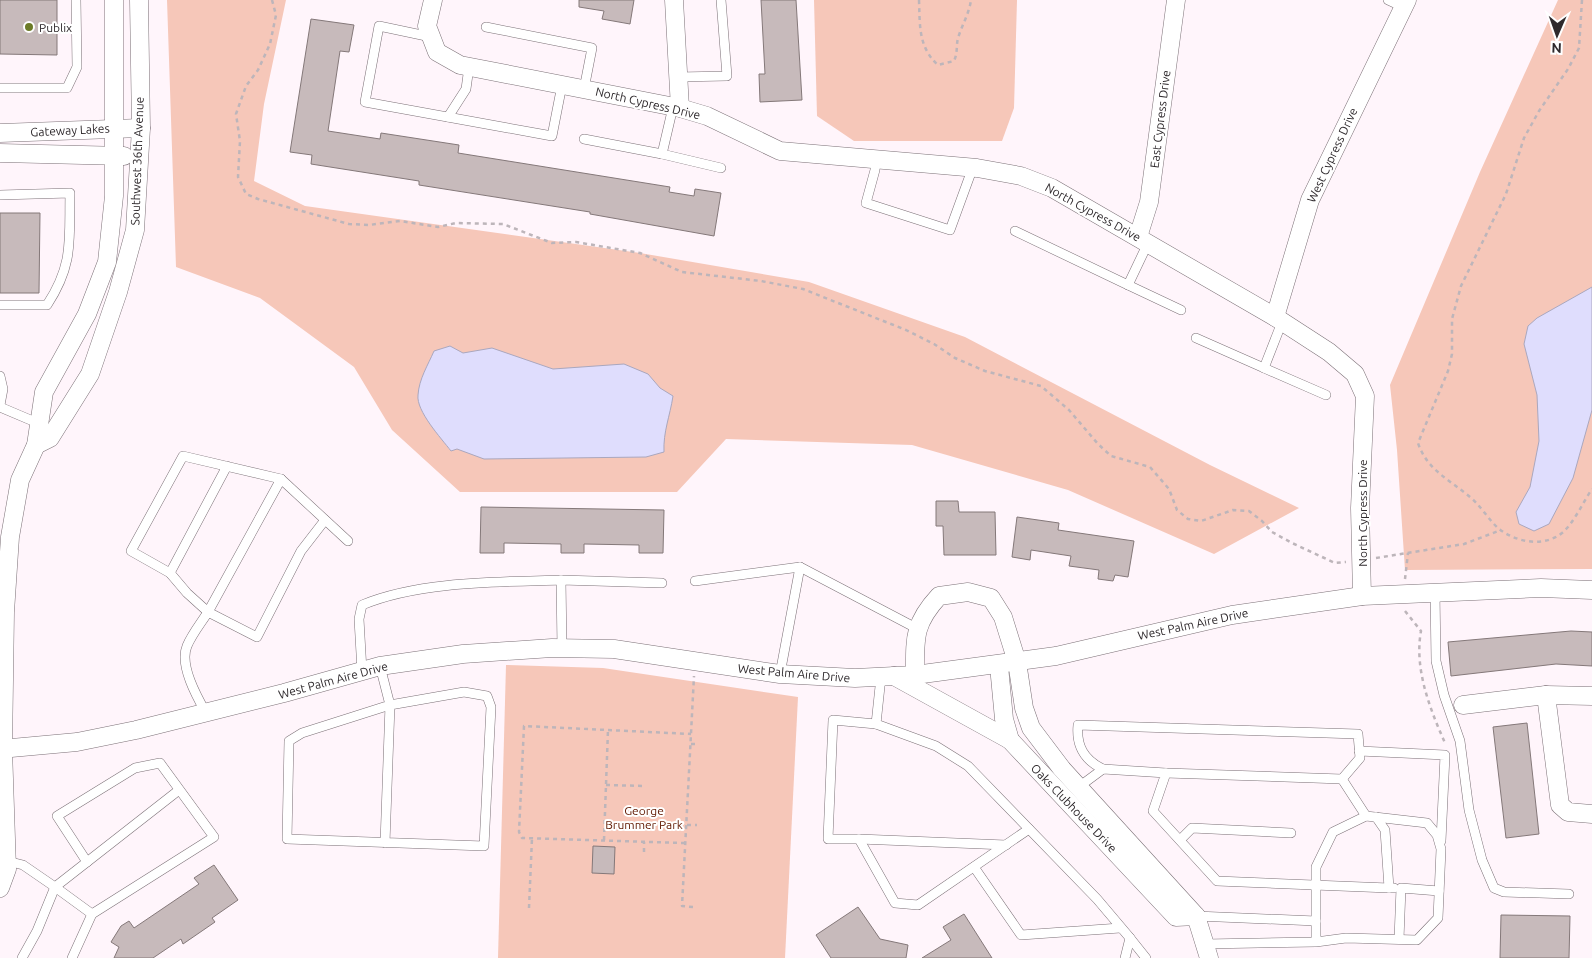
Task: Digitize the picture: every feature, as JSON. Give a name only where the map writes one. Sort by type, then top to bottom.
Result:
[{"type":"street","name":"Southwest 36th Avenue","points":[[46,428],[44,392],[87,314],[107,262],[114,196],[114,0]]},
{"type":"street","name":"Southwest 36th Avenue","points":[[0,888],[7,870],[2,749],[2,647],[10,537],[20,480],[36,445],[46,428],[90,374],[118,292],[135,230],[140,128],[139,0]]},
{"type":"street","points":[[433,0],[427,26],[434,45]]},
{"type":"street","points":[[674,0],[678,77],[676,108]]},
{"type":"street","name":"East Cypress Drive","points":[[1143,240],[1176,0]]},
{"type":"street","name":"West Cypress Drive","points":[[1279,320],[1310,200],[1399,2]]},
{"type":"street","name":"North Cypress Drive","points":[[434,45],[460,65],[676,108],[723,123],[780,151],[973,167],[1021,176],[1052,188],[1279,320],[1329,352],[1356,374],[1365,396],[1360,508],[1362,596]]},
{"type":"street","name":"Gateway Lakes","points":[[0,133],[140,128]]},
{"type":"street","name":"Gateway Lakes","points":[[0,153],[139,156]]},
{"type":"street","name":"West Palm Aire Drive","points":[[2,749],[77,742],[206,713],[380,666],[463,654],[562,648],[614,649],[780,674],[855,678],[887,677],[999,666],[1056,656],[1232,615],[1362,596],[1541,588],[1592,590]]},
{"type":"street","name":"Oaks Clubhouse Drive","points":[[918,629],[924,613],[939,596],[968,592],[991,598],[1004,617],[1017,662],[1024,708],[1031,728],[1079,788],[1196,916],[1207,951]]},
{"type":"street","points":[[915,675],[915,638],[918,629]]},
{"type":"street","name":"Oaks Clubhouse Drive","points":[[999,666],[1004,719],[1010,740],[1176,917],[1196,916]]},
{"type":"street","points":[[887,677],[1010,740]]},
{"type":"street","points":[[1463,705],[1546,695],[1592,696]]},
{"type":"street","points":[[1546,695],[1560,805],[1568,812],[1592,814]]},
{"type":"lane","points":[[0,88],[67,88],[77,67],[76,0]]},
{"type":"lane","points":[[678,77],[727,76],[721,0]]},
{"type":"lane","points":[[434,45],[379,26],[366,102],[552,136],[562,85]]},
{"type":"lane","points":[[486,27],[592,48],[584,89]]},
{"type":"lane","points":[[448,117],[466,89],[469,67]]},
{"type":"lane","points":[[662,154],[676,108]]},
{"type":"lane","points":[[584,139],[721,168]]},
{"type":"lane","points":[[876,159],[866,203],[950,230],[973,167]]},
{"type":"lane","points":[[0,195],[70,193],[69,259],[59,287],[47,305],[0,306]]},
{"type":"lane","points":[[1015,231],[1181,310]]},
{"type":"lane","points":[[1128,285],[1143,240]]},
{"type":"lane","points":[[1264,368],[1279,320]]},
{"type":"lane","points":[[1196,338],[1326,396]]},
{"type":"lane","points":[[0,376],[3,390],[0,406],[46,428]]},
{"type":"lane","points":[[324,520],[301,551],[256,637],[208,612],[187,593],[170,573],[131,551],[183,456],[281,479],[348,541]]},
{"type":"lane","points":[[170,573],[227,466]]},
{"type":"lane","points":[[206,713],[194,691],[186,668],[186,648],[208,612],[281,479]]},
{"type":"lane","points":[[780,674],[800,566]]},
{"type":"lane","points":[[695,581],[800,566],[918,629]]},
{"type":"lane","points":[[561,580],[562,648]]},
{"type":"lane","points":[[362,671],[360,619],[362,605],[383,596],[472,583],[561,580],[662,583]]},
{"type":"lane","points":[[1435,592],[1436,661],[1444,695],[1460,741],[1468,810],[1487,874],[1494,888],[1504,892],[1569,894]]},
{"type":"lane","points":[[380,666],[390,705],[385,842]]},
{"type":"lane","points":[[876,724],[887,677]]},
{"type":"lane","points":[[464,692],[487,696],[491,708],[484,846],[287,839],[289,741],[302,733],[390,705],[464,692]]},
{"type":"lane","points":[[1006,846],[828,838],[832,720],[876,724],[936,746],[968,766],[1097,898],[1146,958]]},
{"type":"lane","points":[[1342,779],[1360,758],[1358,734],[1078,725],[1077,740],[1090,763],[1103,770],[1342,779],[1371,816],[1385,830],[1389,888]]},
{"type":"lane","points":[[1207,951],[1346,938],[1417,940],[1438,918],[1445,755],[1359,751]]},
{"type":"lane","points":[[72,958],[92,914],[214,837],[160,763],[135,768],[56,816],[87,862]]},
{"type":"lane","points":[[1064,798],[1103,770]]},
{"type":"lane","points":[[1166,773],[1153,811],[1217,881],[1316,883],[1439,891]]},
{"type":"lane","points":[[22,958],[55,887],[179,790]]},
{"type":"lane","points":[[1316,942],[1316,867],[1333,832],[1371,816],[1427,823],[1437,835],[1441,849]]},
{"type":"lane","points":[[1180,840],[1192,828],[1291,833]]},
{"type":"lane","points":[[859,839],[895,903],[918,905],[1029,830]]},
{"type":"lane","points":[[7,861],[23,865],[92,914]]},
{"type":"lane","points":[[974,867],[1021,935],[1120,928]]},
{"type":"lane","points":[[1399,939],[1401,888]]},
{"type":"lane","points":[[1196,916],[1316,921]]},
{"type":"lane","points":[[1126,958],[1130,938]]},
{"type":"path","points":[[272,0],[276,15],[270,44],[258,70],[246,86],[236,114],[240,141],[238,177],[246,194],[349,224],[369,225],[400,221],[438,227],[456,223],[503,224],[552,242],[576,242],[640,253],[682,272],[761,281],[803,289],[906,330],[934,344],[955,358],[986,371],[1041,386],[1069,410],[1098,444],[1112,456],[1150,467],[1169,489],[1176,510],[1188,519],[1201,521],[1233,510],[1249,511],[1272,532],[1336,563],[1361,561],[1464,544],[1501,530]]},
{"type":"path","points":[[919,0],[921,40],[927,52],[938,65],[954,61],[958,52],[958,37],[969,13],[971,0]]},
{"type":"path","points":[[1582,0],[1579,48],[1568,69],[1524,138],[1506,194],[1461,286],[1452,319],[1452,354],[1448,370],[1418,444],[1421,452],[1434,469],[1475,501],[1501,530],[1516,539],[1544,540],[1562,533],[1592,489]]},
{"type":"path","points":[[1408,553],[1402,607],[1420,631],[1418,644],[1424,687],[1446,746],[1445,755]]},
{"type":"path","points":[[693,907],[682,906],[694,662]]},
{"type":"path","points":[[686,843],[522,838],[519,832],[524,726],[691,734]]},
{"type":"path","points":[[604,840],[608,730]]},
{"type":"path","points":[[690,744],[700,744]]},
{"type":"path","points":[[606,785],[645,786]]},
{"type":"path","points":[[686,825],[697,825]]},
{"type":"path","points":[[530,908],[532,838]]},
{"type":"path","points":[[644,842],[644,852]]},
{"type":"green space","points":[[167,0],[286,0],[264,104],[254,181],[305,206],[640,253],[809,282],[965,337],[1210,465],[1299,508],[1214,554],[1068,490],[912,445],[726,439],[677,492],[460,492],[392,430],[354,367],[260,298],[176,267]]},
{"type":"green space","points":[[814,0],[1017,0],[1014,108],[1002,141],[854,141],[817,116]]},
{"type":"green space","points":[[1558,0],[1592,0],[1592,569],[1405,570],[1397,450],[1390,385],[1480,172]]},
{"type":"green space","name":"George Brummer Park","points":[[506,665],[603,668],[798,697],[785,958],[498,958]]},
{"type":"water","points":[[1592,287],[1592,410],[1573,478],[1549,524],[1534,531],[1519,524],[1516,512],[1530,487],[1539,441],[1537,395],[1524,344],[1528,326],[1537,318]]},
{"type":"water","points":[[450,346],[463,353],[492,348],[553,369],[624,364],[648,374],[660,388],[673,396],[664,452],[646,457],[484,459],[457,449],[451,451],[425,416],[418,401],[422,378],[434,351]]},
{"type":"building","name":"Publix","points":[[0,0],[57,0],[57,55],[0,54]]},
{"type":"building","points":[[579,0],[634,0],[630,24],[602,19],[604,11],[579,7]]},
{"type":"building","points":[[761,0],[796,0],[802,100],[760,102],[759,74],[765,74]]},
{"type":"building","points":[[311,19],[354,25],[349,52],[340,51],[328,131],[380,139],[381,133],[459,145],[458,153],[670,187],[669,192],[694,196],[695,189],[721,193],[714,236],[590,214],[590,212],[419,185],[419,181],[311,164],[312,155],[290,152]]},
{"type":"building","points":[[0,213],[40,213],[39,293],[0,293]]},
{"type":"building","points":[[936,501],[958,501],[959,512],[995,512],[996,555],[944,555],[943,526],[936,526]]},
{"type":"building","points":[[481,507],[664,510],[663,553],[639,553],[639,545],[584,544],[584,553],[561,553],[561,544],[504,543],[504,553],[480,553]]},
{"type":"building","points":[[1017,517],[1059,523],[1058,530],[1134,541],[1128,577],[1115,575],[1113,581],[1098,579],[1099,570],[1069,566],[1071,556],[1031,550],[1030,560],[1012,557]]},
{"type":"building","points":[[1571,631],[1592,632],[1592,666],[1556,664],[1451,676],[1448,642]]},
{"type":"building","points":[[1527,723],[1539,834],[1506,838],[1493,727]]},
{"type":"building","points":[[593,846],[615,847],[614,874],[592,873]]},
{"type":"building","points":[[214,865],[238,900],[212,918],[215,922],[183,944],[181,939],[153,958],[114,958],[119,947],[111,942],[121,926],[129,921],[134,928],[199,884],[194,878]]},
{"type":"building","points":[[858,907],[880,939],[908,945],[906,958],[831,958],[816,935]]},
{"type":"building","points":[[964,914],[992,958],[922,958],[951,940],[943,927]]},
{"type":"building","points":[[1501,915],[1570,916],[1569,958],[1500,958]]},
{"type":"place","name":"Publix","points":[[29,27]]}]
